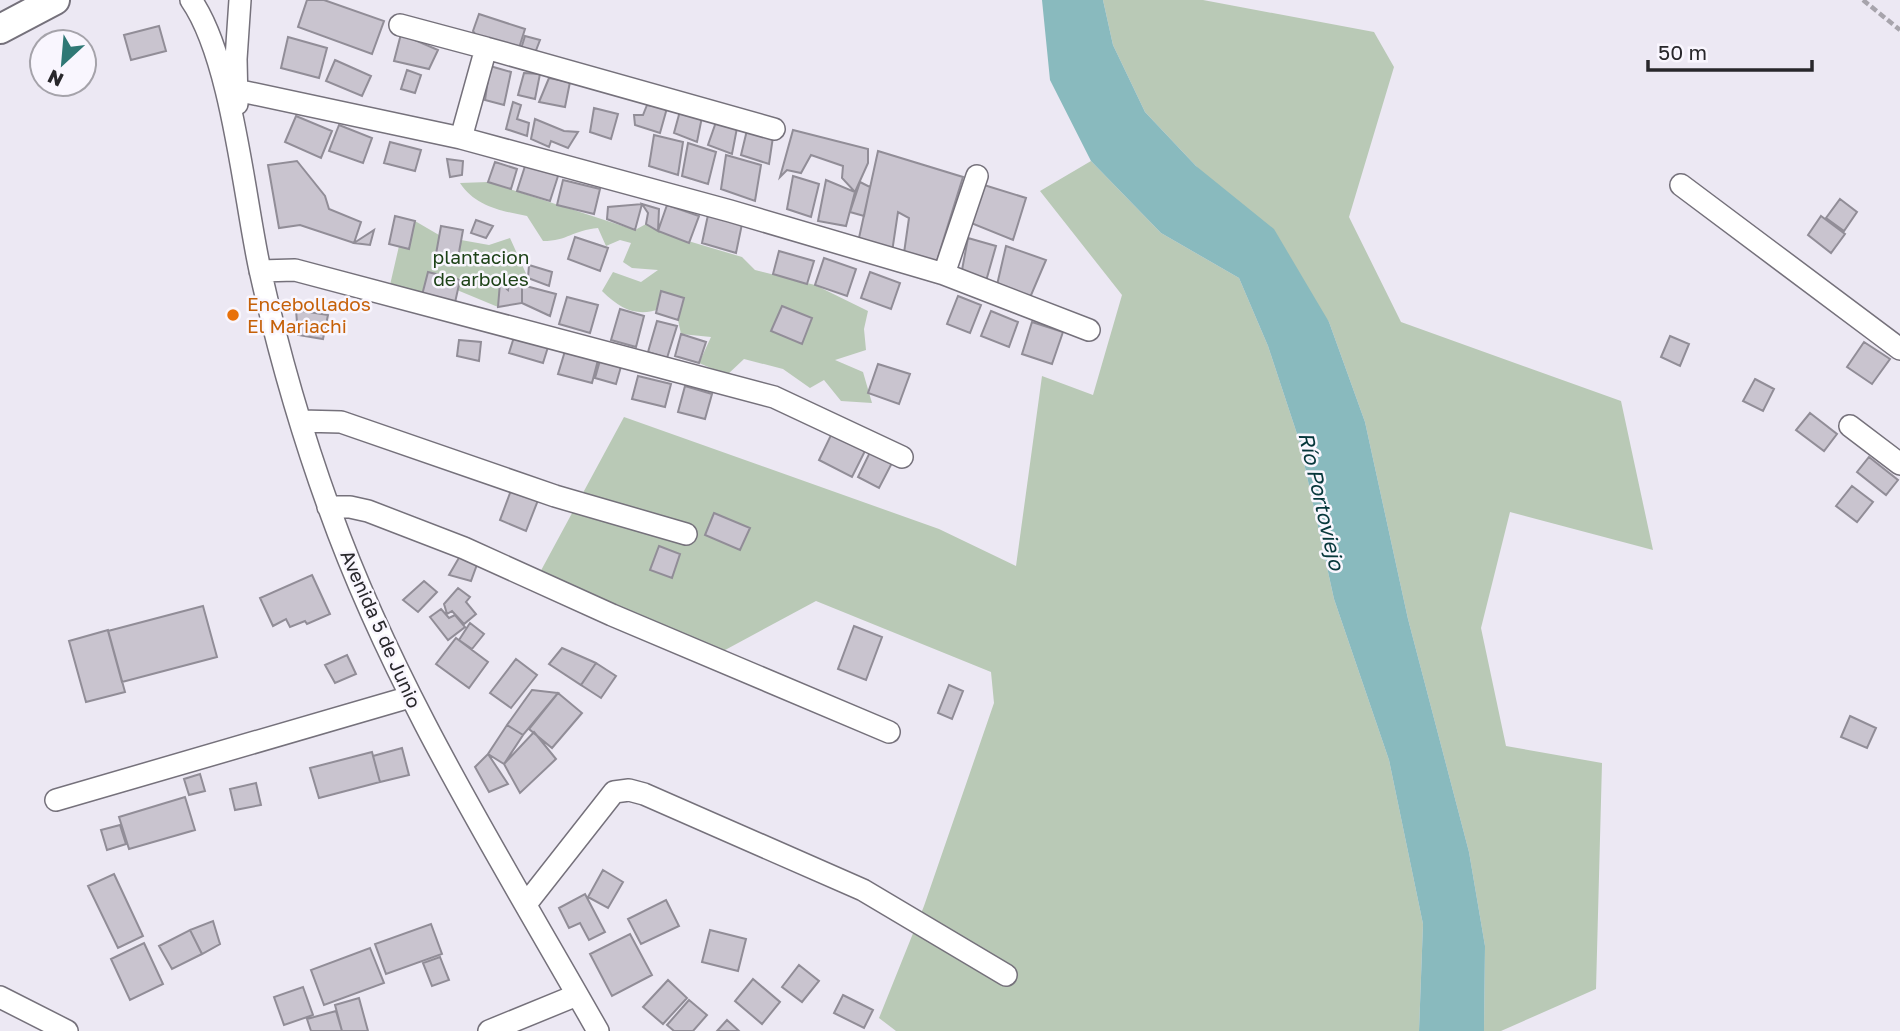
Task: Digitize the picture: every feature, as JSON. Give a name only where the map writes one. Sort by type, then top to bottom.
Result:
[{"type":"main road","points":[[0,29],[55,0]]},
{"type":"street","points":[[191,0],[208,33],[219,71],[245,193]]},
{"type":"street","points":[[240,0],[236,90],[245,193]]},
{"type":"street","points":[[400,25],[774,129]]},
{"type":"street","points":[[461,138],[486,48]]},
{"type":"street","points":[[236,90],[461,138],[730,211],[943,274],[1089,330]]},
{"type":"street","points":[[943,274],[978,176]]},
{"type":"street","points":[[1681,185],[1900,349]]},
{"type":"street","name":"Avenida 5 de Junio","points":[[245,193],[260,271],[301,421],[328,507],[368,608],[410,697],[598,1031]]},
{"type":"street","points":[[260,271],[295,270],[774,397],[902,457]]},
{"type":"street","points":[[301,421],[341,422],[555,496],[685,534]]},
{"type":"street","points":[[1850,426],[1900,464]]},
{"type":"street","points":[[328,507],[350,507],[368,511],[464,548],[612,615],[889,732]]},
{"type":"street","points":[[56,800],[410,697]]},
{"type":"street","points":[[526,904],[614,792],[629,790],[863,890],[1006,975]]},
{"type":"street","points":[[489,1031],[577,995]]},
{"type":"street","points":[[0,997],[67,1031]]},
{"type":"path","points":[[1863,0],[1900,30]]},
{"type":"green space","points":[[1103,0],[1203,0],[1374,32],[1394,67],[1349,217],[1401,322],[1621,401],[1653,550],[1510,512],[1481,628],[1506,746],[1602,763],[1596,989],[1501,1031],[1484,1031],[1485,946],[1469,852],[1408,619],[1365,422],[1329,322],[1196,166],[1145,112],[1113,45]]},
{"type":"green space","points":[[1091,161],[1161,233],[1239,278],[1268,346],[1299,440],[1334,599],[1389,760],[1423,924],[1419,1031],[896,1031],[879,1018],[924,906],[994,703],[991,672],[816,601],[701,663],[531,589],[624,417],[939,529],[1016,566],[1042,376],[1093,395],[1122,295],[1040,191]]},
{"type":"green space","points":[[488,182],[635,230],[646,224],[668,235],[742,257],[755,270],[815,285],[868,311],[864,329],[866,350],[835,360],[863,372],[872,403],[841,401],[824,380],[810,388],[783,369],[744,359],[727,375],[699,363],[711,337],[681,334],[678,320],[684,298],[661,309],[641,312],[622,307],[602,291],[613,272],[641,282],[658,270],[632,268],[623,262],[631,243],[620,240],[606,246],[598,228],[543,241],[527,216],[481,202],[460,183]]},
{"type":"green space","name":"plantacion de arboles","points":[[415,221],[439,235],[436,254],[457,258],[461,240],[489,245],[510,238],[528,278],[500,283],[498,307],[457,290],[460,280],[428,272],[421,299],[390,285],[399,246],[409,248]]},
{"type":"water","name":"Río Portoviejo","points":[[1042,0],[1103,0],[1113,45],[1145,112],[1196,166],[1274,229],[1329,322],[1365,422],[1408,619],[1469,852],[1485,946],[1484,1031],[1419,1031],[1423,924],[1389,760],[1334,599],[1299,440],[1268,346],[1239,278],[1161,233],[1091,161],[1050,80]]},
{"type":"building","points":[[307,0],[324,0],[384,21],[372,54],[298,27]]},
{"type":"building","points":[[479,14],[525,29],[519,48],[476,35],[473,31]]},
{"type":"building","points":[[159,26],[166,51],[131,60],[124,35]]},
{"type":"building","points":[[401,34],[438,50],[429,69],[394,61]]},
{"type":"building","points":[[525,36],[540,40],[535,53],[521,49]]},
{"type":"building","points":[[288,37],[327,48],[319,78],[281,68]]},
{"type":"building","points":[[335,60],[371,76],[362,96],[326,81]]},
{"type":"building","points":[[490,66],[511,72],[504,105],[485,100]]},
{"type":"building","points":[[407,70],[421,75],[415,93],[401,89]]},
{"type":"building","points":[[524,73],[540,74],[535,99],[518,95]]},
{"type":"building","points":[[549,78],[570,82],[565,107],[539,102]]},
{"type":"building","points":[[513,102],[521,105],[517,119],[529,123],[527,136],[506,129]]},
{"type":"building","points":[[647,105],[667,108],[660,133],[635,125],[634,115],[643,115]]},
{"type":"building","points":[[594,108],[618,114],[611,139],[590,132]]},
{"type":"building","points":[[680,111],[702,117],[697,142],[674,133]]},
{"type":"building","points":[[296,116],[332,131],[321,158],[285,142]]},
{"type":"building","points":[[535,119],[564,131],[578,132],[568,148],[551,141],[549,147],[531,139]]},
{"type":"building","points":[[716,122],[737,128],[732,154],[708,145]]},
{"type":"building","points":[[339,125],[372,138],[363,163],[329,151]]},
{"type":"building","points":[[747,130],[773,137],[769,164],[741,155]]},
{"type":"building","points":[[793,130],[868,149],[868,163],[855,192],[842,178],[843,166],[811,155],[801,173],[787,170],[780,177]]},
{"type":"building","points":[[654,135],[683,142],[678,175],[649,166]]},
{"type":"building","points":[[390,142],[421,150],[415,171],[384,163]]},
{"type":"building","points":[[688,143],[716,152],[708,184],[682,176]]},
{"type":"building","points":[[878,151],[963,177],[934,270],[904,253],[909,218],[898,212],[892,252],[859,238]]},
{"type":"building","points":[[726,155],[761,165],[755,201],[721,189]]},
{"type":"building","points":[[447,159],[463,161],[462,175],[450,177]]},
{"type":"building","points":[[297,161],[325,196],[329,209],[361,222],[354,243],[300,225],[279,228],[268,165]]},
{"type":"building","points":[[495,162],[517,169],[511,189],[488,182]]},
{"type":"building","points":[[526,163],[559,173],[550,201],[517,191]]},
{"type":"building","points":[[793,176],[819,184],[811,217],[787,209]]},
{"type":"building","points":[[563,180],[600,189],[594,214],[557,205]]},
{"type":"building","points":[[826,180],[855,192],[846,226],[818,221]]},
{"type":"building","points":[[860,182],[870,187],[864,216],[850,212]]},
{"type":"building","points":[[984,185],[1026,198],[1013,240],[971,223]]},
{"type":"building","points":[[1840,199],[1857,212],[1844,231],[1826,218]]},
{"type":"building","points":[[642,204],[659,209],[658,231],[646,224],[648,213]]},
{"type":"building","points":[[642,204],[635,230],[607,219],[608,207]]},
{"type":"building","points":[[667,205],[699,216],[689,243],[658,231]]},
{"type":"building","points":[[708,215],[742,224],[736,253],[702,243]]},
{"type":"building","points":[[395,216],[415,221],[409,249],[389,244]]},
{"type":"building","points":[[1821,216],[1845,234],[1831,253],[1808,235]]},
{"type":"building","points":[[476,220],[493,226],[486,238],[471,233]]},
{"type":"building","points":[[441,226],[463,230],[458,258],[436,254]]},
{"type":"building","points":[[374,230],[370,245],[354,243]]},
{"type":"building","points":[[575,237],[608,248],[600,271],[568,259]]},
{"type":"building","points":[[968,238],[996,246],[986,281],[962,270]]},
{"type":"building","points":[[1006,246],[1046,260],[1029,300],[997,285]]},
{"type":"building","points":[[779,251],[814,261],[807,284],[773,274]]},
{"type":"building","points":[[824,258],[856,269],[847,296],[815,285]]},
{"type":"building","points":[[529,265],[552,272],[549,286],[528,278]]},
{"type":"building","points":[[428,272],[460,280],[454,307],[421,299]]},
{"type":"building","points":[[870,272],[900,283],[891,309],[861,298]]},
{"type":"building","points":[[509,282],[522,285],[522,303],[498,307],[500,283],[508,290]]},
{"type":"building","points":[[522,285],[556,294],[550,316],[522,303]]},
{"type":"building","points":[[661,291],[684,298],[678,320],[656,313]]},
{"type":"building","points":[[958,296],[981,305],[970,333],[947,324]]},
{"type":"building","points":[[567,297],[598,305],[590,333],[559,324]]},
{"type":"building","points":[[782,306],[812,318],[802,344],[771,331]]},
{"type":"building","points":[[620,309],[644,316],[636,347],[611,340]]},
{"type":"building","points":[[296,310],[328,315],[323,339],[298,335]]},
{"type":"building","points":[[991,311],[1018,322],[1009,347],[981,336]]},
{"type":"building","points":[[657,321],[677,326],[667,358],[648,352]]},
{"type":"building","points":[[1032,322],[1063,332],[1052,364],[1022,354]]},
{"type":"building","points":[[681,334],[706,342],[699,363],[675,356]]},
{"type":"building","points":[[1670,336],[1689,344],[1680,366],[1661,357]]},
{"type":"building","points":[[514,337],[548,347],[543,363],[509,353]]},
{"type":"building","points":[[459,340],[481,342],[479,361],[457,356]]},
{"type":"building","points":[[1864,342],[1890,359],[1872,384],[1847,367]]},
{"type":"building","points":[[565,351],[598,360],[592,383],[558,374]]},
{"type":"building","points":[[601,357],[622,363],[616,384],[595,378]]},
{"type":"building","points":[[878,364],[910,374],[899,404],[868,393]]},
{"type":"building","points":[[638,376],[671,384],[665,407],[632,399]]},
{"type":"building","points":[[1755,379],[1774,389],[1763,411],[1743,401]]},
{"type":"building","points":[[685,386],[712,394],[705,419],[678,412]]},
{"type":"building","points":[[1810,413],[1837,434],[1824,451],[1796,430]]},
{"type":"building","points":[[832,433],[866,449],[852,477],[819,460]]},
{"type":"building","points":[[871,450],[893,461],[879,488],[858,477]]},
{"type":"building","points":[[1869,457],[1898,480],[1886,495],[1857,472]]},
{"type":"building","points":[[513,485],[540,495],[526,531],[500,520]]},
{"type":"building","points":[[1852,486],[1873,502],[1857,522],[1836,506]]},
{"type":"building","points":[[714,513],[750,528],[740,550],[705,535]]},
{"type":"building","points":[[659,546],[680,554],[672,578],[650,570]]},
{"type":"building","points":[[460,556],[479,559],[471,581],[449,575]]},
{"type":"building","points":[[312,575],[330,614],[307,624],[305,621],[290,627],[286,619],[273,626],[260,598]]},
{"type":"building","points":[[424,581],[437,592],[418,612],[403,600]]},
{"type":"building","points":[[458,588],[470,597],[466,602],[476,614],[464,624],[452,611],[447,614],[444,604]]},
{"type":"building","points":[[203,606],[217,657],[122,682],[108,631]]},
{"type":"building","points":[[441,609],[449,618],[455,615],[465,627],[448,640],[430,617]]},
{"type":"building","points":[[470,623],[484,634],[472,649],[459,640]]},
{"type":"building","points":[[854,626],[882,637],[866,680],[838,669]]},
{"type":"building","points":[[108,630],[125,692],[86,702],[69,641]]},
{"type":"building","points":[[456,638],[488,662],[469,688],[436,664]]},
{"type":"building","points":[[562,648],[596,663],[581,685],[549,664]]},
{"type":"building","points":[[347,655],[356,674],[335,683],[325,665]]},
{"type":"building","points":[[516,659],[537,675],[511,708],[490,693]]},
{"type":"building","points":[[596,663],[616,676],[601,698],[581,685]]},
{"type":"building","points":[[949,685],[963,691],[952,719],[938,713]]},
{"type":"building","points":[[532,690],[558,693],[523,735],[507,725]]},
{"type":"building","points":[[558,693],[582,713],[552,748],[529,729]]},
{"type":"building","points":[[1850,716],[1876,728],[1867,748],[1841,737]]},
{"type":"building","points":[[507,725],[523,735],[504,764],[488,754]]},
{"type":"building","points":[[534,732],[556,759],[520,793],[504,764]]},
{"type":"building","points":[[402,748],[409,775],[380,782],[373,756]]},
{"type":"building","points":[[372,752],[380,782],[319,798],[310,768]]},
{"type":"building","points":[[488,754],[508,784],[489,792],[475,767]]},
{"type":"building","points":[[200,774],[205,791],[189,795],[184,779]]},
{"type":"building","points":[[256,783],[261,805],[235,810],[230,789]]},
{"type":"building","points":[[185,797],[195,830],[129,849],[119,817]]},
{"type":"building","points":[[120,825],[126,844],[107,850],[101,830]]},
{"type":"building","points":[[603,870],[623,882],[608,908],[588,897]]},
{"type":"building","points":[[114,874],[143,936],[118,948],[88,886]]},
{"type":"building","points":[[585,894],[605,932],[589,940],[580,923],[569,928],[559,908]]},
{"type":"building","points":[[666,900],[679,926],[641,944],[628,919]]},
{"type":"building","points":[[213,921],[220,944],[202,954],[190,930]]},
{"type":"building","points":[[431,924],[442,954],[386,974],[375,944]]},
{"type":"building","points":[[190,930],[202,954],[172,969],[159,946]]},
{"type":"building","points":[[710,930],[746,939],[738,971],[702,962]]},
{"type":"building","points":[[630,934],[652,975],[612,996],[590,954]]},
{"type":"building","points":[[144,943],[163,984],[130,1000],[111,959]]},
{"type":"building","points":[[370,948],[384,983],[324,1005],[311,970]]},
{"type":"building","points":[[440,957],[449,980],[432,986],[423,963]]},
{"type":"building","points":[[799,965],[819,981],[802,1002],[782,987]]},
{"type":"building","points":[[753,979],[780,1002],[762,1024],[735,1001]]},
{"type":"building","points":[[668,980],[687,998],[663,1024],[643,1007]]},
{"type":"building","points":[[303,987],[313,1015],[284,1025],[274,997]]},
{"type":"building","points":[[843,995],[873,1010],[864,1028],[834,1013]]},
{"type":"building","points":[[359,998],[368,1031],[342,1031],[335,1005]]},
{"type":"building","points":[[689,1000],[707,1015],[693,1031],[674,1031],[667,1025]]},
{"type":"building","points":[[336,1011],[342,1031],[311,1031],[307,1019]]},
{"type":"building","points":[[727,1020],[739,1031],[717,1031]]},
{"type":"place","name":"Encebollados El Mariachi","points":[[233,315]]}]
